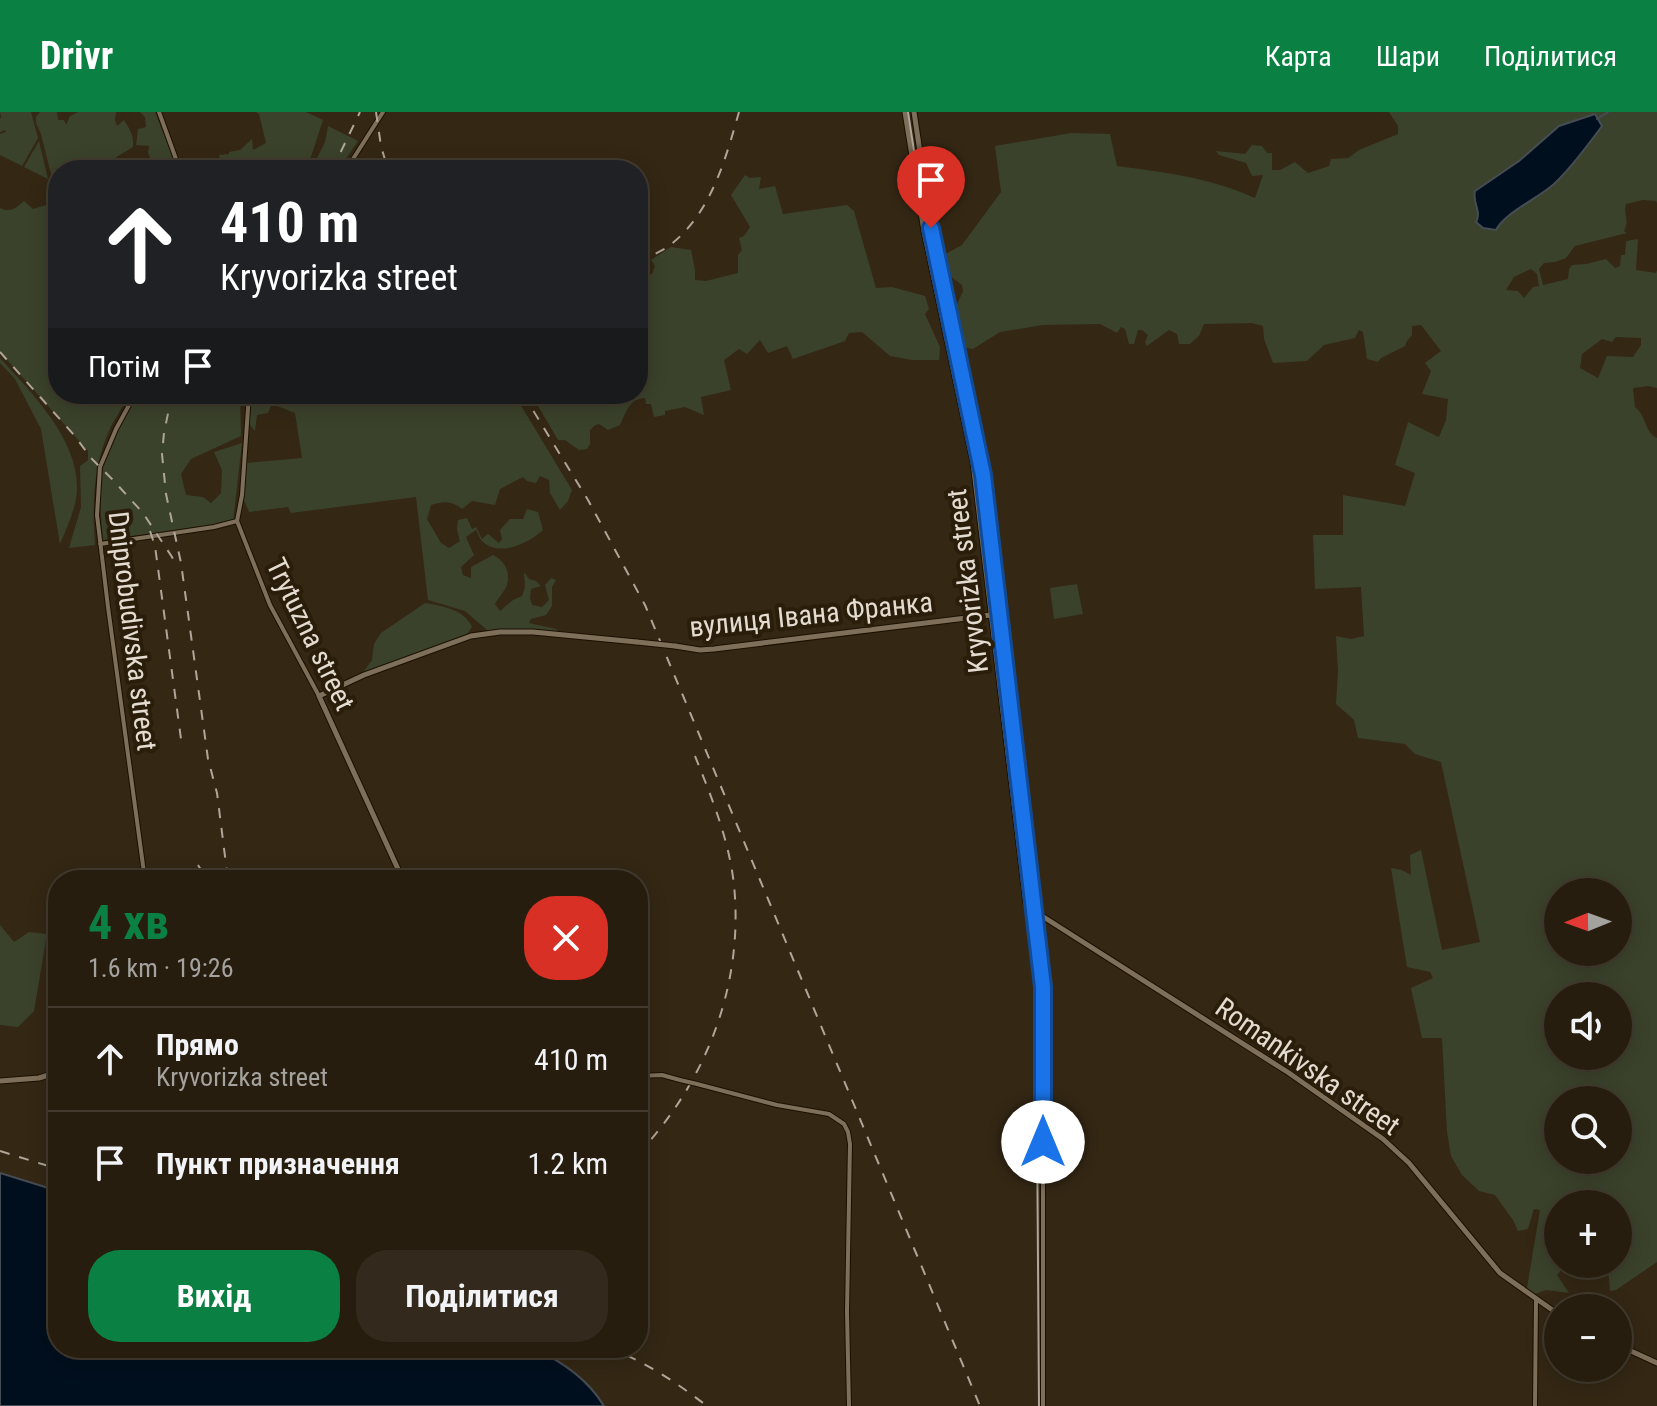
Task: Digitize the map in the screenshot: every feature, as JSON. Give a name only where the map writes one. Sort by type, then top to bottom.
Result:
[{"type":"main road","name":"Kryvorizka street","points":[[905,112],[924,231],[973,462],[1025,900],[1027,906],[1042,916]]},
{"type":"main road","name":"Kryvorizka street","points":[[914,112],[934,245],[981,462],[1034,908]]},
{"type":"main road","name":"вулиця Івана Франка","points":[[319,696],[364,675],[471,636],[500,632],[533,632],[700,650],[999,614]]},
{"type":"main road","name":"Trytuzna street","points":[[319,696],[398,870]]},
{"type":"main road","name":"Romankivska street","points":[[1042,916],[1289,1073],[1383,1139],[1409,1163],[1500,1273],[1544,1304]]},
{"type":"main road","points":[[0,1081],[48,1075]]},
{"type":"main road","points":[[1632,1351],[1657,1363]]},
{"type":"street","points":[[159,112],[176,160]]},
{"type":"street","points":[[352,160],[383,112]]},
{"type":"street","name":"Dniprobudivska street","points":[[130,404],[100,467],[97,496],[100,544],[144,870]]},
{"type":"street","name":"Trytuzna street","points":[[248,404],[242,495],[237,521],[270,605],[319,696]]},
{"type":"street","points":[[100,544],[237,521]]},
{"type":"street","points":[[1034,908],[1043,987],[1043,1406]]},
{"type":"street","points":[[648,1076],[662,1075],[777,1105],[829,1114],[844,1124],[850,1144],[849,1406]]},
{"type":"street","points":[[1535,1406],[1536,1299]]},
{"type":"green space","points":[[0,112],[31,112],[38,138],[22,166],[0,155],[0,134],[6,132],[0,132]]},
{"type":"green space","points":[[40,112],[57,112],[58,120],[64,120],[66,125],[70,116],[78,112],[116,112],[117,126],[124,120],[132,136],[133,147],[112,160],[48,162],[36,117]]},
{"type":"green space","points":[[140,112],[155,112],[174,160],[151,160],[149,146],[136,145],[138,129],[146,127],[145,117]]},
{"type":"green space","points":[[256,112],[306,112],[323,120],[310,160],[220,160],[219,155],[240,150],[252,139],[253,150],[266,143]]},
{"type":"green space","points":[[1389,112],[1657,112],[1657,203],[1643,200],[1626,204],[1624,231],[1627,233],[1575,246],[1566,258],[1544,263],[1539,269],[1543,285],[1568,279],[1572,265],[1606,259],[1615,268],[1620,266],[1621,255],[1625,255],[1626,241],[1638,239],[1636,270],[1656,273],[1657,270],[1657,388],[1633,388],[1635,407],[1657,438],[1657,1262],[1616,1290],[1610,1291],[1609,1278],[1632,1278],[1632,1190],[1544,1190],[1544,1278],[1559,1278],[1569,1293],[1546,1290],[1535,1294],[1527,1288],[1540,1210],[1534,1209],[1528,1229],[1518,1231],[1495,1195],[1479,1191],[1462,1175],[1451,1156],[1442,1038],[1422,1038],[1411,988],[1433,978],[1430,972],[1407,967],[1391,868],[1411,875],[1410,855],[1421,850],[1442,950],[1480,942],[1441,762],[1415,754],[1405,744],[1358,738],[1354,720],[1336,704],[1336,636],[1351,639],[1364,636],[1361,587],[1315,589],[1313,535],[1343,535],[1343,495],[1405,506],[1415,473],[1395,465],[1408,422],[1439,437],[1446,420],[1448,399],[1422,394],[1431,371],[1425,363],[1441,351],[1421,325],[1412,326],[1412,335],[1405,346],[1378,362],[1367,359],[1363,332],[1359,330],[1355,338],[1324,345],[1307,361],[1273,363],[1264,339],[1263,326],[1252,323],[1204,324],[1199,336],[1190,344],[1179,344],[1177,334],[1169,330],[1147,346],[1148,335],[1138,330],[1134,344],[1129,344],[1125,329],[1121,327],[1117,333],[1100,324],[1043,325],[1000,332],[973,349],[960,347],[954,311],[963,291],[962,285],[942,270],[940,257],[962,245],[1001,192],[995,146],[1071,133],[1110,134],[1117,166],[1205,181],[1255,198],[1263,175],[1252,176],[1246,163],[1219,155],[1216,151],[1245,154],[1252,145],[1262,146],[1267,153],[1272,153],[1272,170],[1280,170],[1295,162],[1308,173],[1329,166],[1331,159],[1348,158],[1359,150],[1398,134],[1398,126]],"holes":[[[1531,269],[1537,274],[1539,286],[1533,287],[1524,298],[1518,291],[1506,290],[1514,277]],[[1616,337],[1641,338],[1641,345],[1633,357],[1607,356],[1598,378],[1580,368],[1582,354],[1602,339],[1612,342]]]},
{"type":"green space","points":[[328,126],[358,141],[345,160],[316,160],[325,142]]},
{"type":"green space","points":[[39,141],[48,179],[24,167]]},
{"type":"green space","points":[[745,175],[761,177],[759,189],[775,186],[783,214],[847,205],[854,211],[876,288],[892,287],[925,296],[929,309],[925,314],[940,347],[939,360],[890,356],[862,332],[849,333],[845,341],[793,359],[787,346],[768,353],[760,340],[747,354],[739,349],[724,360],[731,390],[701,397],[704,415],[685,407],[654,417],[651,404],[648,404],[648,276],[655,266],[651,260],[671,247],[691,250],[695,280],[706,281],[738,273],[738,255],[742,250],[739,238],[750,227],[731,195]]},
{"type":"green space","points":[[24,201],[33,209],[46,205],[48,210],[48,404],[124,404],[110,428],[99,460],[94,502],[95,545],[69,548],[81,507],[80,466],[88,460],[88,451],[0,352],[0,208],[16,208]]},
{"type":"green space","points":[[0,358],[51,418],[62,435],[76,471],[76,497],[60,544],[41,429],[15,379],[0,363]]},
{"type":"green space","points":[[132,404],[240,404],[241,436],[191,459],[181,474],[186,495],[203,497],[211,503],[221,493],[222,470],[214,452],[242,443],[233,522],[103,540],[101,479],[116,432]]},
{"type":"green space","points":[[250,404],[272,404],[268,413],[257,415],[255,431],[249,424]]},
{"type":"green space","points":[[272,404],[520,404],[572,490],[568,501],[560,510],[550,493],[549,480],[540,476],[536,483],[523,477],[500,489],[495,505],[472,501],[462,509],[444,502],[431,505],[427,519],[441,543],[449,548],[460,541],[458,520],[467,518],[472,529],[476,527],[482,539],[488,534],[499,543],[502,539],[500,530],[510,519],[523,519],[527,509],[538,512],[543,530],[514,547],[489,546],[481,540],[476,530],[466,537],[474,555],[461,567],[463,575],[471,578],[471,567],[493,555],[503,563],[508,580],[495,604],[500,611],[522,596],[524,572],[541,586],[531,589],[532,605],[542,607],[549,600],[545,585],[551,578],[556,580],[552,587],[552,606],[546,615],[531,619],[529,623],[559,632],[487,630],[465,611],[428,600],[416,497],[291,513],[288,507],[249,512],[244,500],[246,463],[302,458],[295,413]]},
{"type":"green space","points":[[537,404],[632,404],[620,425],[608,430],[599,424],[590,430],[587,449],[579,450],[565,440],[558,440]]},
{"type":"green space","points":[[1077,584],[1083,614],[1054,619],[1050,588]]},
{"type":"green space","points":[[425,603],[458,612],[472,627],[467,634],[362,674],[372,660],[374,644],[381,633]]},
{"type":"green space","points":[[0,925],[14,942],[29,932],[47,934],[34,1011],[18,1027],[0,1025]]},
{"type":"water","points":[[1595,114],[1602,126],[1554,184],[1506,218],[1496,230],[1483,228],[1476,222],[1475,191],[1519,161],[1559,126]]},
{"type":"water","points":[[0,1173],[48,1188],[48,1358],[552,1358],[573,1371],[604,1406],[0,1406]]},
{"type":"waterway","points":[[1597,119],[1608,112]]},
{"type":"tram line","points":[[908,112],[928,241],[976,473],[1036,974],[1039,1406]]},
{"type":"railway","points":[[337,160],[360,112]]},
{"type":"railway","points":[[376,112],[385,160]]},
{"type":"railway","points":[[648,258],[681,235],[705,204],[728,150],[739,112]]},
{"type":"railway","points":[[0,352],[143,513],[176,566]]},
{"type":"railway","points":[[170,404],[162,454],[166,494],[181,563],[227,870]]},
{"type":"railway","points":[[529,404],[588,500],[645,605],[980,1406]]},
{"type":"railway","points":[[150,531],[155,546],[181,739]]},
{"type":"railway","points":[[648,1142],[683,1096],[701,1064],[726,995],[733,959],[736,922],[732,868],[719,819],[695,756]]},
{"type":"railway","points":[[198,865],[201,870]]},
{"type":"railway","points":[[0,1151],[48,1166]]},
{"type":"railway","points":[[633,1358],[707,1406]]},
{"type":"route","points":[[931,228],[983,475],[1043,987],[1043,1142]]}]
